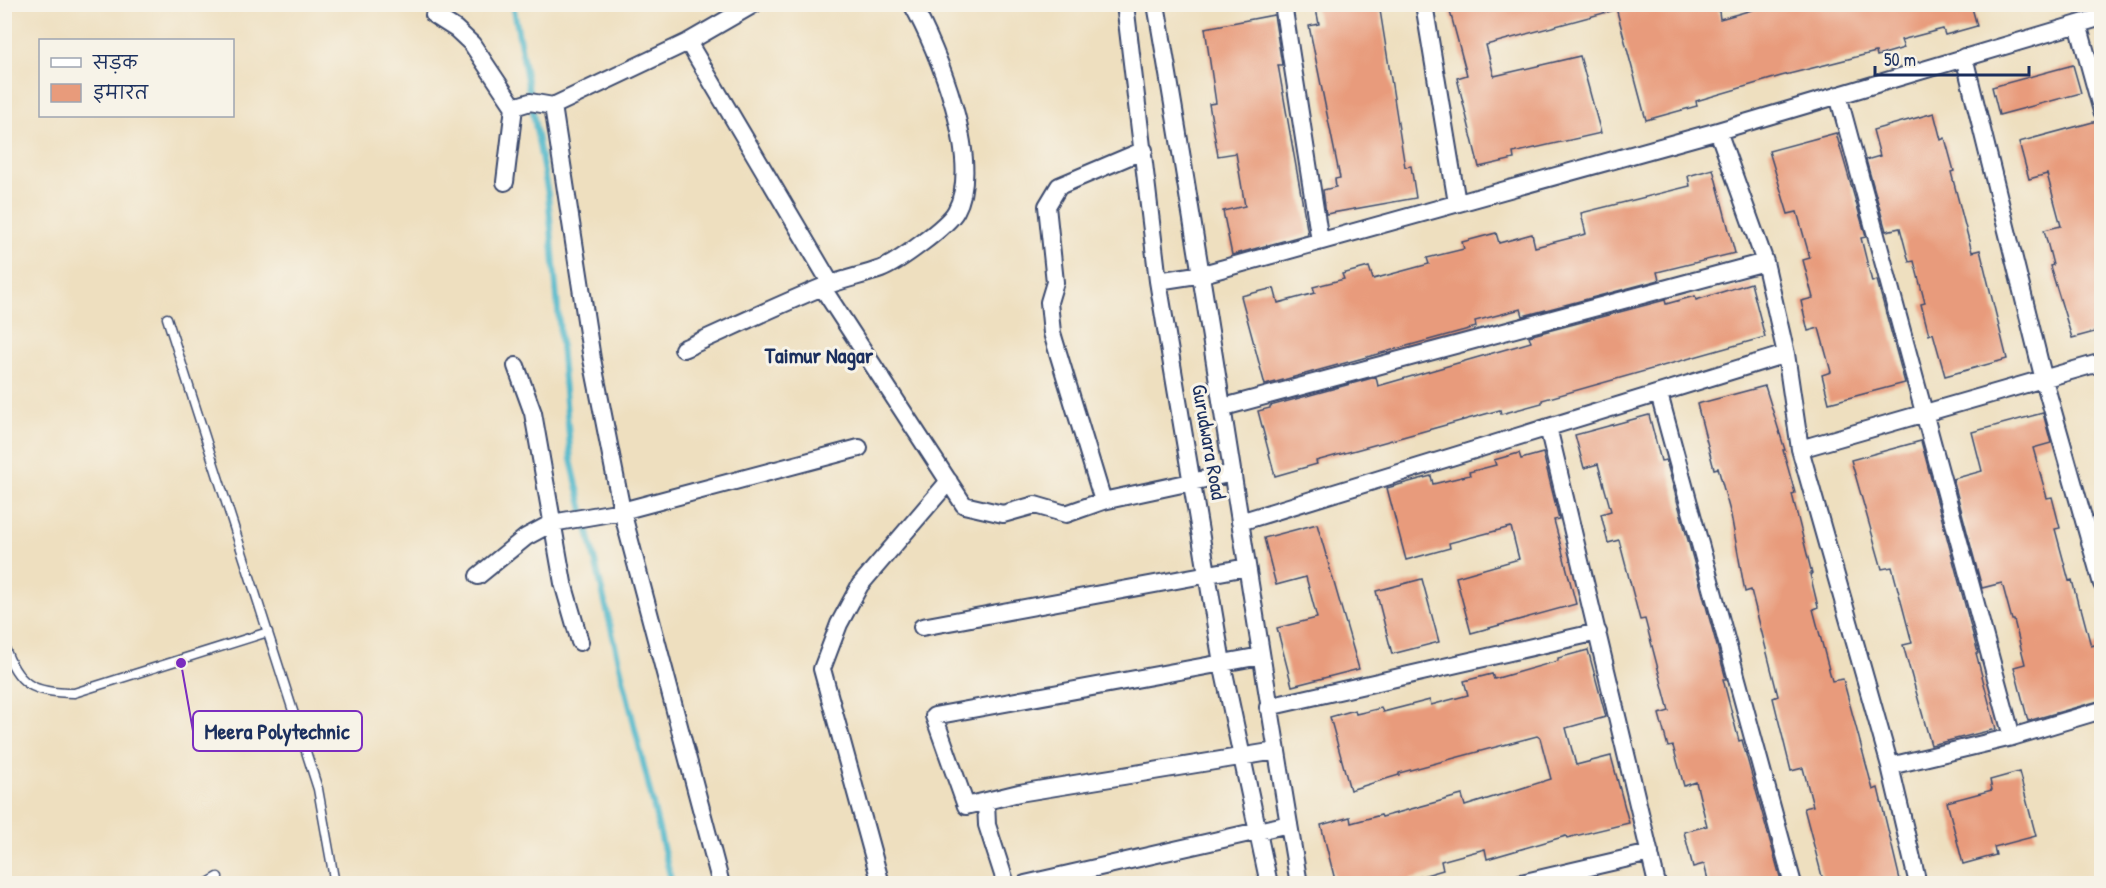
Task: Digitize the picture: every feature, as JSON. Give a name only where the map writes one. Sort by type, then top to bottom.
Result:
[{"type":"street","points":[[505,183],[534,104],[688,42],[754,4]]},
{"type":"street","points":[[683,349],[826,286],[884,268],[931,236],[955,214],[964,194],[966,178],[953,105],[930,35],[912,4]]},
{"type":"street","name":"Gurudwara Road","points":[[1125,4],[1158,281],[1222,663],[1256,833],[1269,884]]},
{"type":"street","points":[[1156,4],[1203,274],[1268,706],[1299,884]]},
{"type":"street","points":[[1283,4],[1318,215],[1320,241]]},
{"type":"street","points":[[1424,4],[1457,203]]},
{"type":"street","points":[[434,15],[456,29],[534,104],[592,358],[622,511],[721,884]]},
{"type":"street","points":[[1158,281],[1203,274],[1718,131],[2102,17]]},
{"type":"street","points":[[2078,24],[2102,111]]},
{"type":"street","points":[[688,42],[826,286],[964,505],[1003,514],[1035,505],[1066,514],[1103,501],[1233,472]]},
{"type":"street","points":[[1964,57],[2044,380],[2102,584]]},
{"type":"street","points":[[1838,95],[2012,737]]},
{"type":"street","points":[[1718,131],[1765,262],[1785,354],[1800,449],[1890,766],[1918,884]]},
{"type":"street","points":[[1103,501],[1052,333],[1049,302],[1055,282],[1047,206],[1059,186],[1144,150]]},
{"type":"street","points":[[1224,407],[1765,262]]},
{"type":"street","points":[[1240,522],[1785,354]]},
{"type":"street","points":[[1800,449],[2102,362]]},
{"type":"street","points":[[516,366],[532,413],[563,583],[580,642]]},
{"type":"street","points":[[1659,394],[1793,884]]},
{"type":"street","points":[[1548,427],[1657,884]]},
{"type":"street","points":[[478,576],[526,537],[552,524],[622,511],[859,448]]},
{"type":"street","points":[[881,884],[822,669],[839,624],[860,585],[949,481]]},
{"type":"street","points":[[922,627],[1247,567]]},
{"type":"street","points":[[1268,706],[1598,632]]},
{"type":"street","points":[[1261,656],[934,716],[966,806],[1019,793],[1276,751]]},
{"type":"street","points":[[1890,766],[2012,737],[2102,710]]},
{"type":"street","points":[[986,801],[987,825],[1006,884]]},
{"type":"street","points":[[1025,884],[1288,824]]},
{"type":"street","points":[[1517,884],[1650,853]]},
{"type":"lane","points":[[167,318],[318,789],[335,884]]},
{"type":"lane","points":[[4,645],[15,671],[28,686],[46,693],[74,693],[268,632]]},
{"type":"lane","points":[[207,884],[218,877]]},
{"type":"building","points":[[1315,4],[1379,4],[1405,167],[1411,166],[1416,198],[1326,214],[1323,190],[1336,187],[1335,179],[1340,178],[1309,26],[1319,24]]},
{"type":"building","points":[[1448,4],[1614,4],[1615,10],[1486,45],[1494,76],[1580,56],[1601,133],[1513,153],[1514,159],[1479,167],[1457,78],[1467,75]]},
{"type":"building","points":[[1615,4],[1718,4],[1720,19],[1773,4],[1971,4],[1977,26],[1945,35],[1943,29],[1901,40],[1904,48],[1877,56],[1876,52],[1781,76],[1696,101],[1697,106],[1646,120]]},
{"type":"building","points":[[1274,15],[1282,65],[1278,65],[1308,234],[1232,255],[1223,211],[1245,206],[1236,153],[1218,156],[1209,104],[1216,103],[1205,28]]},
{"type":"building","points":[[2073,65],[2081,93],[1999,115],[1992,87]]},
{"type":"building","points":[[1934,113],[1941,140],[1945,138],[1954,171],[1951,172],[1972,252],[1980,250],[2007,359],[1945,376],[1933,333],[1929,335],[1921,304],[1925,303],[1914,261],[1909,262],[1900,228],[1886,231],[1866,160],[1880,156],[1873,130]]},
{"type":"building","points":[[2097,121],[2102,139],[2102,330],[2072,338],[2050,266],[2053,265],[2044,230],[2061,226],[2047,174],[2029,179],[2019,142]]},
{"type":"building","points":[[1836,133],[1866,237],[1861,238],[1872,282],[1877,280],[1905,383],[1829,403],[1822,375],[1831,372],[1819,328],[1808,331],[1801,301],[1813,298],[1803,260],[1810,258],[1797,212],[1788,214],[1769,151]]},
{"type":"building","points":[[1713,169],[1735,253],[1657,272],[1659,280],[1523,316],[1521,309],[1475,321],[1476,327],[1265,385],[1241,296],[1274,288],[1278,303],[1315,293],[1313,287],[1344,279],[1342,274],[1369,267],[1373,279],[1429,264],[1427,258],[1464,249],[1462,242],[1496,233],[1499,243],[1532,234],[1535,247],[1586,234],[1581,213],[1690,186],[1688,176]]},
{"type":"building","points":[[1751,283],[1765,337],[1542,400],[1542,403],[1501,414],[1500,410],[1316,461],[1317,464],[1275,476],[1258,411],[1270,408],[1270,406],[1376,377],[1378,386],[1531,342],[1529,336],[1665,300],[1666,304],[1695,296],[1696,300]]},
{"type":"building","points":[[1765,386],[1785,450],[1783,450],[1795,493],[1792,494],[1818,607],[1813,609],[1832,681],[1843,679],[1873,790],[1878,788],[1901,884],[1824,884],[1804,808],[1813,806],[1803,768],[1791,771],[1773,698],[1778,696],[1751,590],[1745,592],[1731,515],[1718,468],[1714,469],[1697,404]]},
{"type":"building","points":[[2043,413],[2051,443],[2033,448],[2047,498],[2052,497],[2060,528],[2055,529],[2069,581],[2072,580],[2091,646],[2102,643],[2102,700],[2028,721],[2014,667],[2025,664],[2014,620],[2012,620],[2002,583],[1982,588],[1953,479],[1982,471],[1972,432]]},
{"type":"building","points":[[1649,415],[1661,461],[1666,460],[1726,679],[1723,679],[1739,741],[1742,740],[1782,884],[1709,884],[1704,864],[1693,867],[1684,832],[1707,826],[1696,782],[1684,786],[1673,746],[1668,747],[1659,714],[1669,711],[1645,619],[1640,620],[1619,540],[1608,543],[1601,514],[1611,511],[1598,464],[1584,468],[1575,435]]},
{"type":"building","points":[[1921,441],[1996,729],[1931,745],[1903,645],[1912,643],[1892,567],[1882,569],[1851,460]]},
{"type":"building","points":[[1519,453],[1521,459],[1543,453],[1559,519],[1554,520],[1576,604],[1471,633],[1456,577],[1519,559],[1511,527],[1449,543],[1450,548],[1406,560],[1387,488],[1431,476],[1433,484],[1470,475],[1469,472],[1496,465],[1494,460]]},
{"type":"building","points":[[1317,524],[1359,669],[1292,686],[1277,628],[1317,618],[1306,577],[1276,585],[1264,538]]},
{"type":"building","points":[[1422,579],[1439,642],[1392,654],[1376,591]]},
{"type":"building","points":[[1588,650],[1606,717],[1566,728],[1576,765],[1611,756],[1629,823],[1567,838],[1566,836],[1487,859],[1485,849],[1441,861],[1443,870],[1395,884],[1336,884],[1321,825],[1350,817],[1351,823],[1381,815],[1382,817],[1462,795],[1465,806],[1551,779],[1540,738],[1537,736],[1399,773],[1399,775],[1350,790],[1330,717],[1355,710],[1356,714],[1381,708],[1383,712],[1430,700],[1431,705],[1468,695],[1464,681],[1492,674],[1494,679]]},
{"type":"building","points":[[2019,772],[2036,836],[1994,847],[1996,855],[1963,864],[1947,802],[1992,790],[1990,780]]},
{"type":"waterway","points":[[513,4],[548,195],[571,460],[672,884]]},
{"type":"place","name":"Meera Polytechnic","points":[[181,663]]},
{"type":"district","name":"Taimur Nagar","points":[[819,355]]}]
